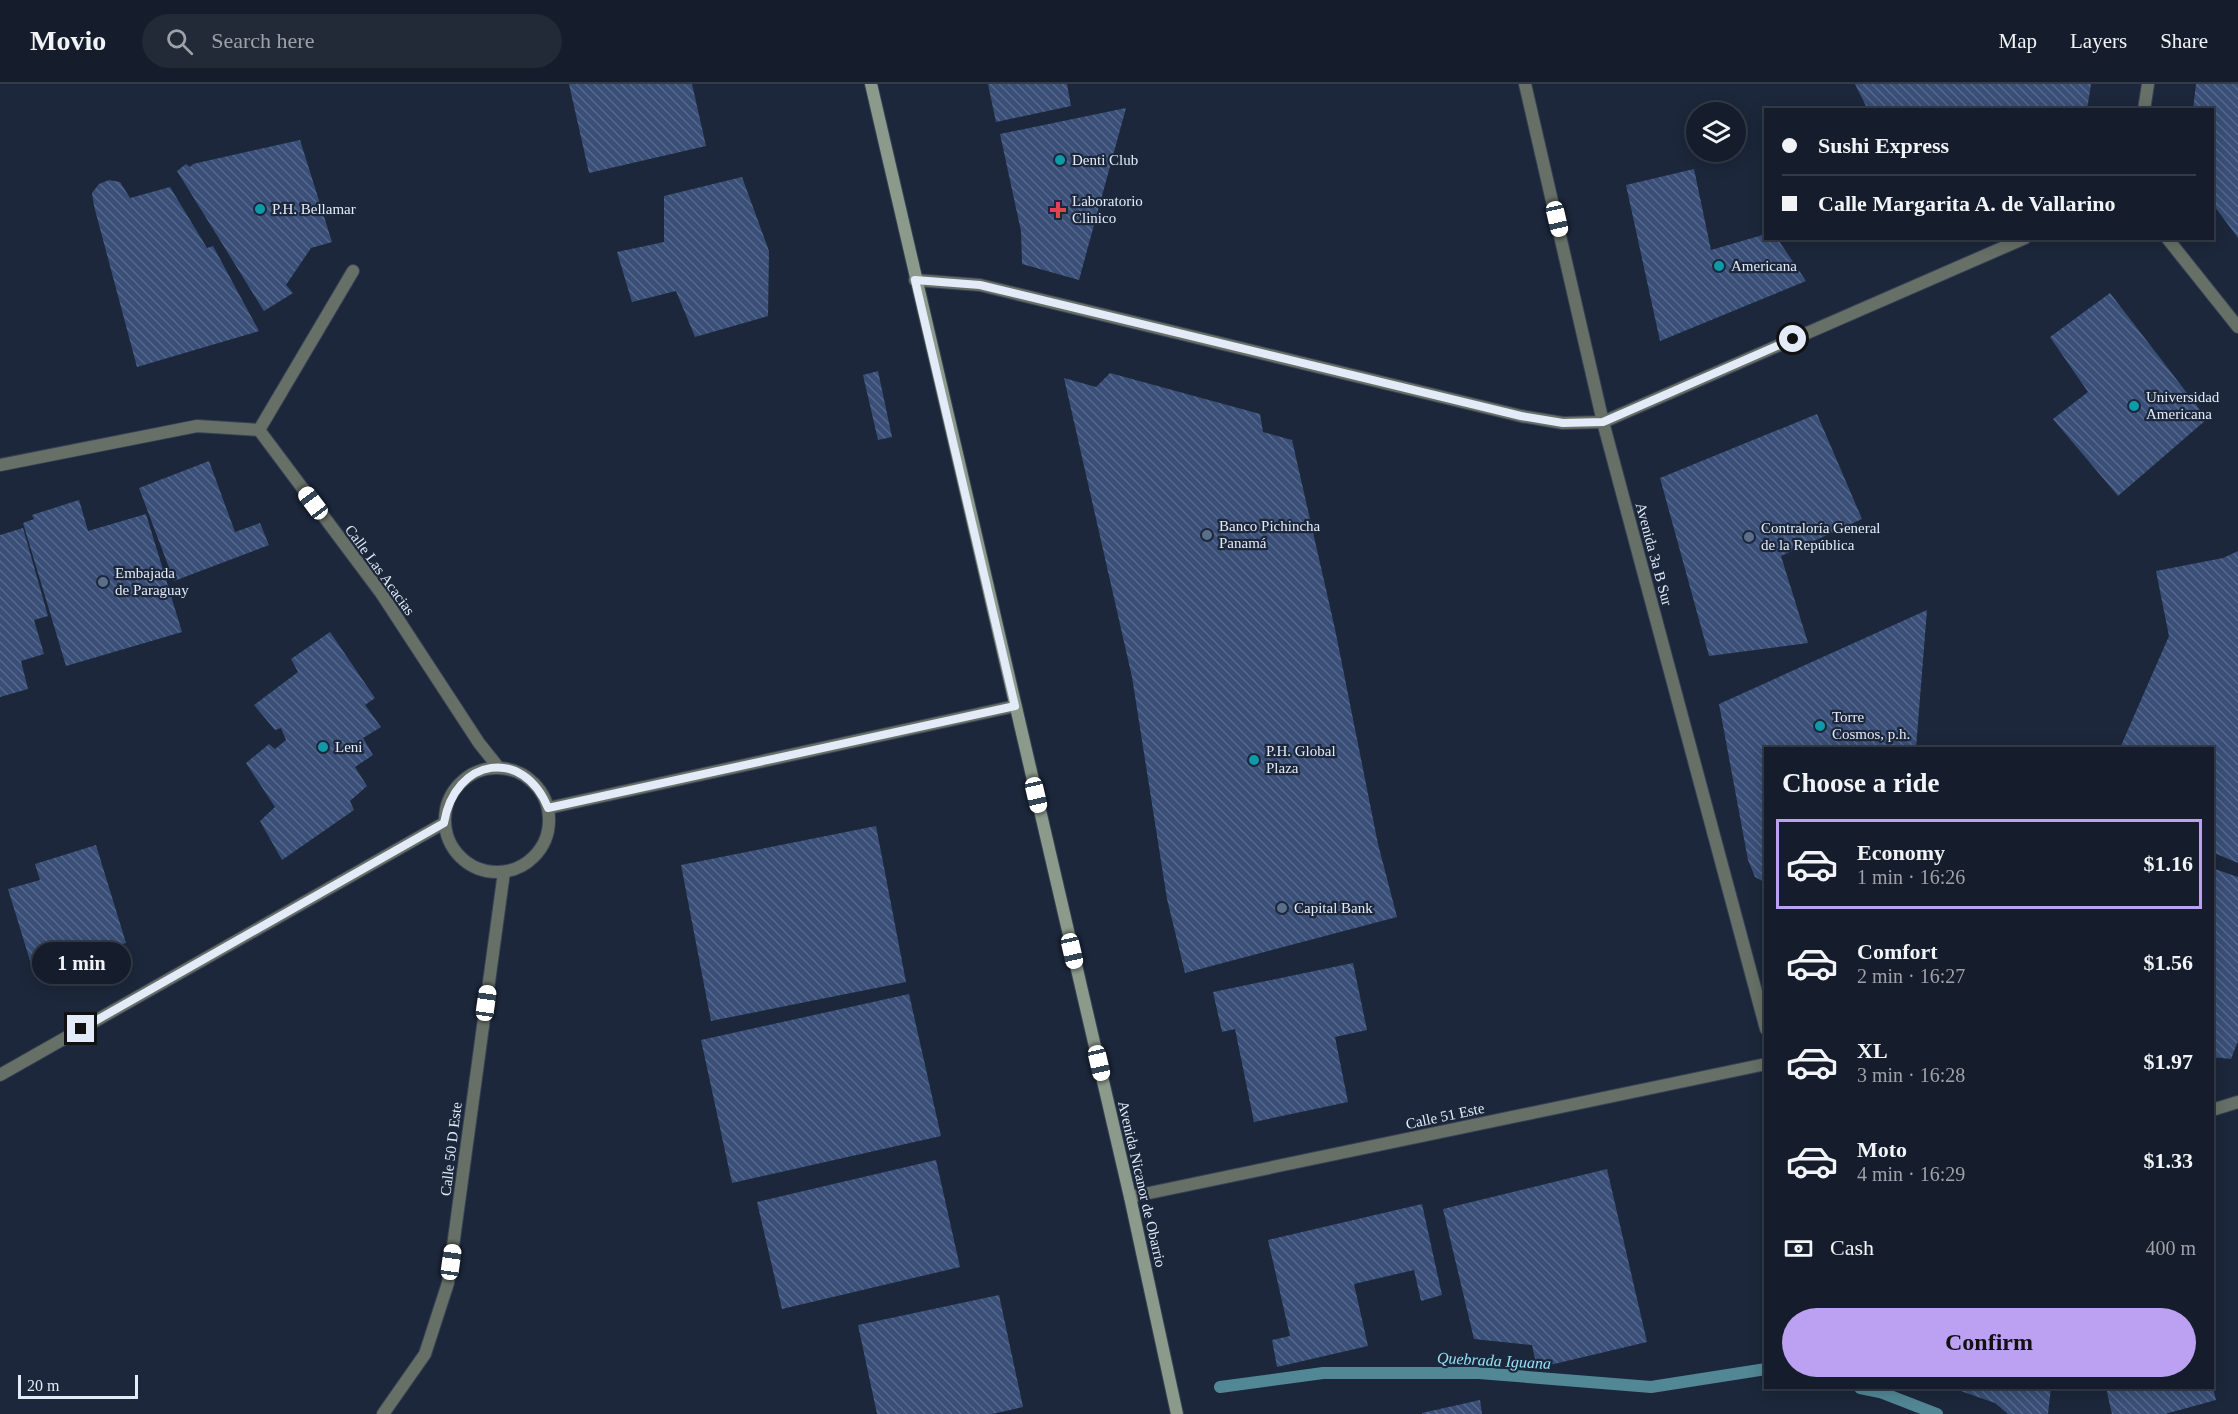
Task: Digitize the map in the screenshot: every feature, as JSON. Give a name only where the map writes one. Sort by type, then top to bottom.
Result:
[{"type":"main road","name":"Avenida Nicanor de Obarrio","points":[[871,84],[1130,1197],[1178,1414]]},
{"type":"street","name":"Avenida 3a B Sur","points":[[1525,84],[1603,422],[1764,1022]]},
{"type":"street","points":[[2144,108],[2148,84]]},
{"type":"street","points":[[915,280],[980,285],[1521,416],[1563,423],[1603,422],[2020,240]]},
{"type":"street","points":[[2169,240],[2238,327]]},
{"type":"street","points":[[0,465],[197,426],[259,430],[353,271]]},
{"type":"street","name":"Calle Las Acacias","points":[[259,430],[381,593],[479,743],[499,768]]},
{"type":"street","points":[[548,808],[1015,706]]},
{"type":"street","points":[[499,768],[515,771],[530,780],[542,793],[548,808],[549,826],[544,843],[527,862],[504,872],[487,872],[470,865],[457,854],[448,839],[444,823],[447,806],[460,784],[482,770],[499,768]]},
{"type":"street","points":[[0,1075],[444,823]]},
{"type":"street","name":"Calle 50 D Este","points":[[383,1414],[424,1354],[448,1283],[504,872]]},
{"type":"street","name":"Calle 51 Este","points":[[1130,1197],[1764,1064]]},
{"type":"street","points":[[2214,1109],[2238,1102]]},
{"type":"building","points":[[569,84],[692,84],[706,146],[589,173]]},
{"type":"building","points":[[988,84],[1067,84],[1071,106],[996,122]]},
{"type":"building","points":[[1855,84],[2091,84],[2087,108],[1867,108]]},
{"type":"building","points":[[2196,84],[2238,84],[2238,238],[2214,206],[2214,108],[2193,108]]},
{"type":"building","points":[[1126,108],[1079,280],[1022,264],[1021,231],[1000,134]]},
{"type":"building","name":"P.H. Bellamar","points":[[300,140],[332,242],[311,248],[286,285],[293,293],[264,311],[177,171],[186,164],[190,167],[193,164]]},
{"type":"building","name":"Americana","points":[[1694,169],[1711,250],[1764,235],[1764,240],[1778,240],[1806,281],[1660,341],[1626,185]]},
{"type":"building","points":[[742,177],[769,251],[768,316],[695,337],[676,291],[632,302],[617,252],[664,242],[664,196]]},
{"type":"building","points":[[109,180],[120,182],[130,198],[170,187],[207,248],[213,246],[259,331],[137,367],[92,193],[99,184]]},
{"type":"building","name":"Universidad Americana","points":[[2110,293],[2207,419],[2118,496],[2053,419],[2088,392],[2050,337]]},
{"type":"building","points":[[878,371],[892,437],[878,440],[863,375]]},
{"type":"building","points":[[1110,373],[1260,414],[1263,432],[1292,440],[1335,629],[1378,844],[1397,917],[1185,973],[1167,899],[1132,677],[1064,378],[1096,387]]},
{"type":"building","name":"Contraloría General de la República","points":[[1817,414],[1862,519],[1781,556],[1808,643],[1709,656],[1660,478]]},
{"type":"building","points":[[209,461],[235,532],[260,523],[269,545],[174,581],[139,488]]},
{"type":"building","name":"Embajada de Paraguay","points":[[79,500],[88,531],[146,514],[182,632],[66,666],[23,523],[34,519],[32,515]]},
{"type":"building","points":[[23,528],[48,616],[34,620],[44,654],[21,661],[28,689],[0,697],[0,535]]},
{"type":"building","points":[[2238,551],[2238,863],[2214,853],[2214,747],[2120,747],[2169,636],[2156,571],[2223,558]]},
{"type":"building","name":"Torre Cosmos, p.h.","points":[[1927,610],[1916,747],[1764,747],[1764,882],[1755,877],[1748,860],[1719,704]]},
{"type":"building","name":"Leni","points":[[330,632],[375,698],[365,705],[381,727],[363,738],[373,755],[355,767],[367,786],[350,801],[354,810],[282,860],[260,821],[275,807],[246,763],[269,744],[275,749],[286,740],[281,728],[275,730],[254,705],[298,672],[291,659]]},
{"type":"building","points":[[876,826],[906,982],[711,1021],[681,865]]},
{"type":"building","points":[[96,845],[126,943],[96,952],[94,944],[31,964],[8,889],[40,880],[35,864]]},
{"type":"building","points":[[2214,869],[2238,877],[2238,1041],[2231,1059],[2214,1057]]},
{"type":"building","points":[[1353,963],[1367,1030],[1335,1037],[1348,1102],[1254,1122],[1235,1029],[1222,1032],[1213,992]]},
{"type":"building","points":[[909,994],[941,1136],[732,1183],[701,1040]]},
{"type":"building","points":[[936,1160],[960,1267],[782,1309],[757,1202]]},
{"type":"building","points":[[1607,1169],[1647,1342],[1537,1368],[1532,1345],[1474,1339],[1443,1209]]},
{"type":"building","points":[[1422,1204],[1442,1295],[1421,1301],[1414,1270],[1354,1284],[1368,1346],[1277,1367],[1272,1340],[1290,1336],[1268,1240]]},
{"type":"building","points":[[999,1295],[1023,1407],[992,1414],[877,1414],[858,1325]]},
{"type":"building","points":[[1955,1389],[2051,1389],[2048,1414],[2008,1414],[1995,1403]]},
{"type":"building","points":[[2106,1389],[2213,1389],[2216,1400],[2165,1414],[2112,1414]]},
{"type":"building","points":[[1480,1400],[1482,1414],[1422,1414],[1422,1413]]},
{"type":"waterway","name":"Quebrada Iguana","points":[[1220,1387],[1323,1373],[1479,1373],[1651,1387],[1764,1369]]},
{"type":"waterway","name":"Quebrada Iguana","points":[[1865,1389],[1880,1392],[1937,1414]]},
{"type":"place","name":"Denti Club","points":[[1060,160]]},
{"type":"place","name":"P.H. Bellamar","points":[[260,209]]},
{"type":"place","name":"Laboratorio Clinico","points":[[1058,210]]},
{"type":"place","name":"Americana","points":[[1719,266]]},
{"type":"place","name":"Universidad Americana","points":[[2134,406]]},
{"type":"place","name":"Banco Pichincha Panamá","points":[[1207,535]]},
{"type":"place","name":"Contraloría General de la República","points":[[1749,537]]},
{"type":"place","name":"Embajada de Paraguay","points":[[103,582]]},
{"type":"place","name":"Torre Cosmos, p.h.","points":[[1820,726]]},
{"type":"place","name":"Leni","points":[[323,747]]},
{"type":"place","name":"P.H. Global Plaza","points":[[1254,760]]},
{"type":"place","name":"Capital Bank","points":[[1282,908]]},
{"type":"route","points":[[81,1029],[444,823],[447,806],[454,790],[467,777],[482,770],[499,768],[515,771],[530,780],[542,793],[548,808],[1015,706],[915,280],[980,285],[1521,416],[1563,423],[1603,422],[1793,339]]}]
